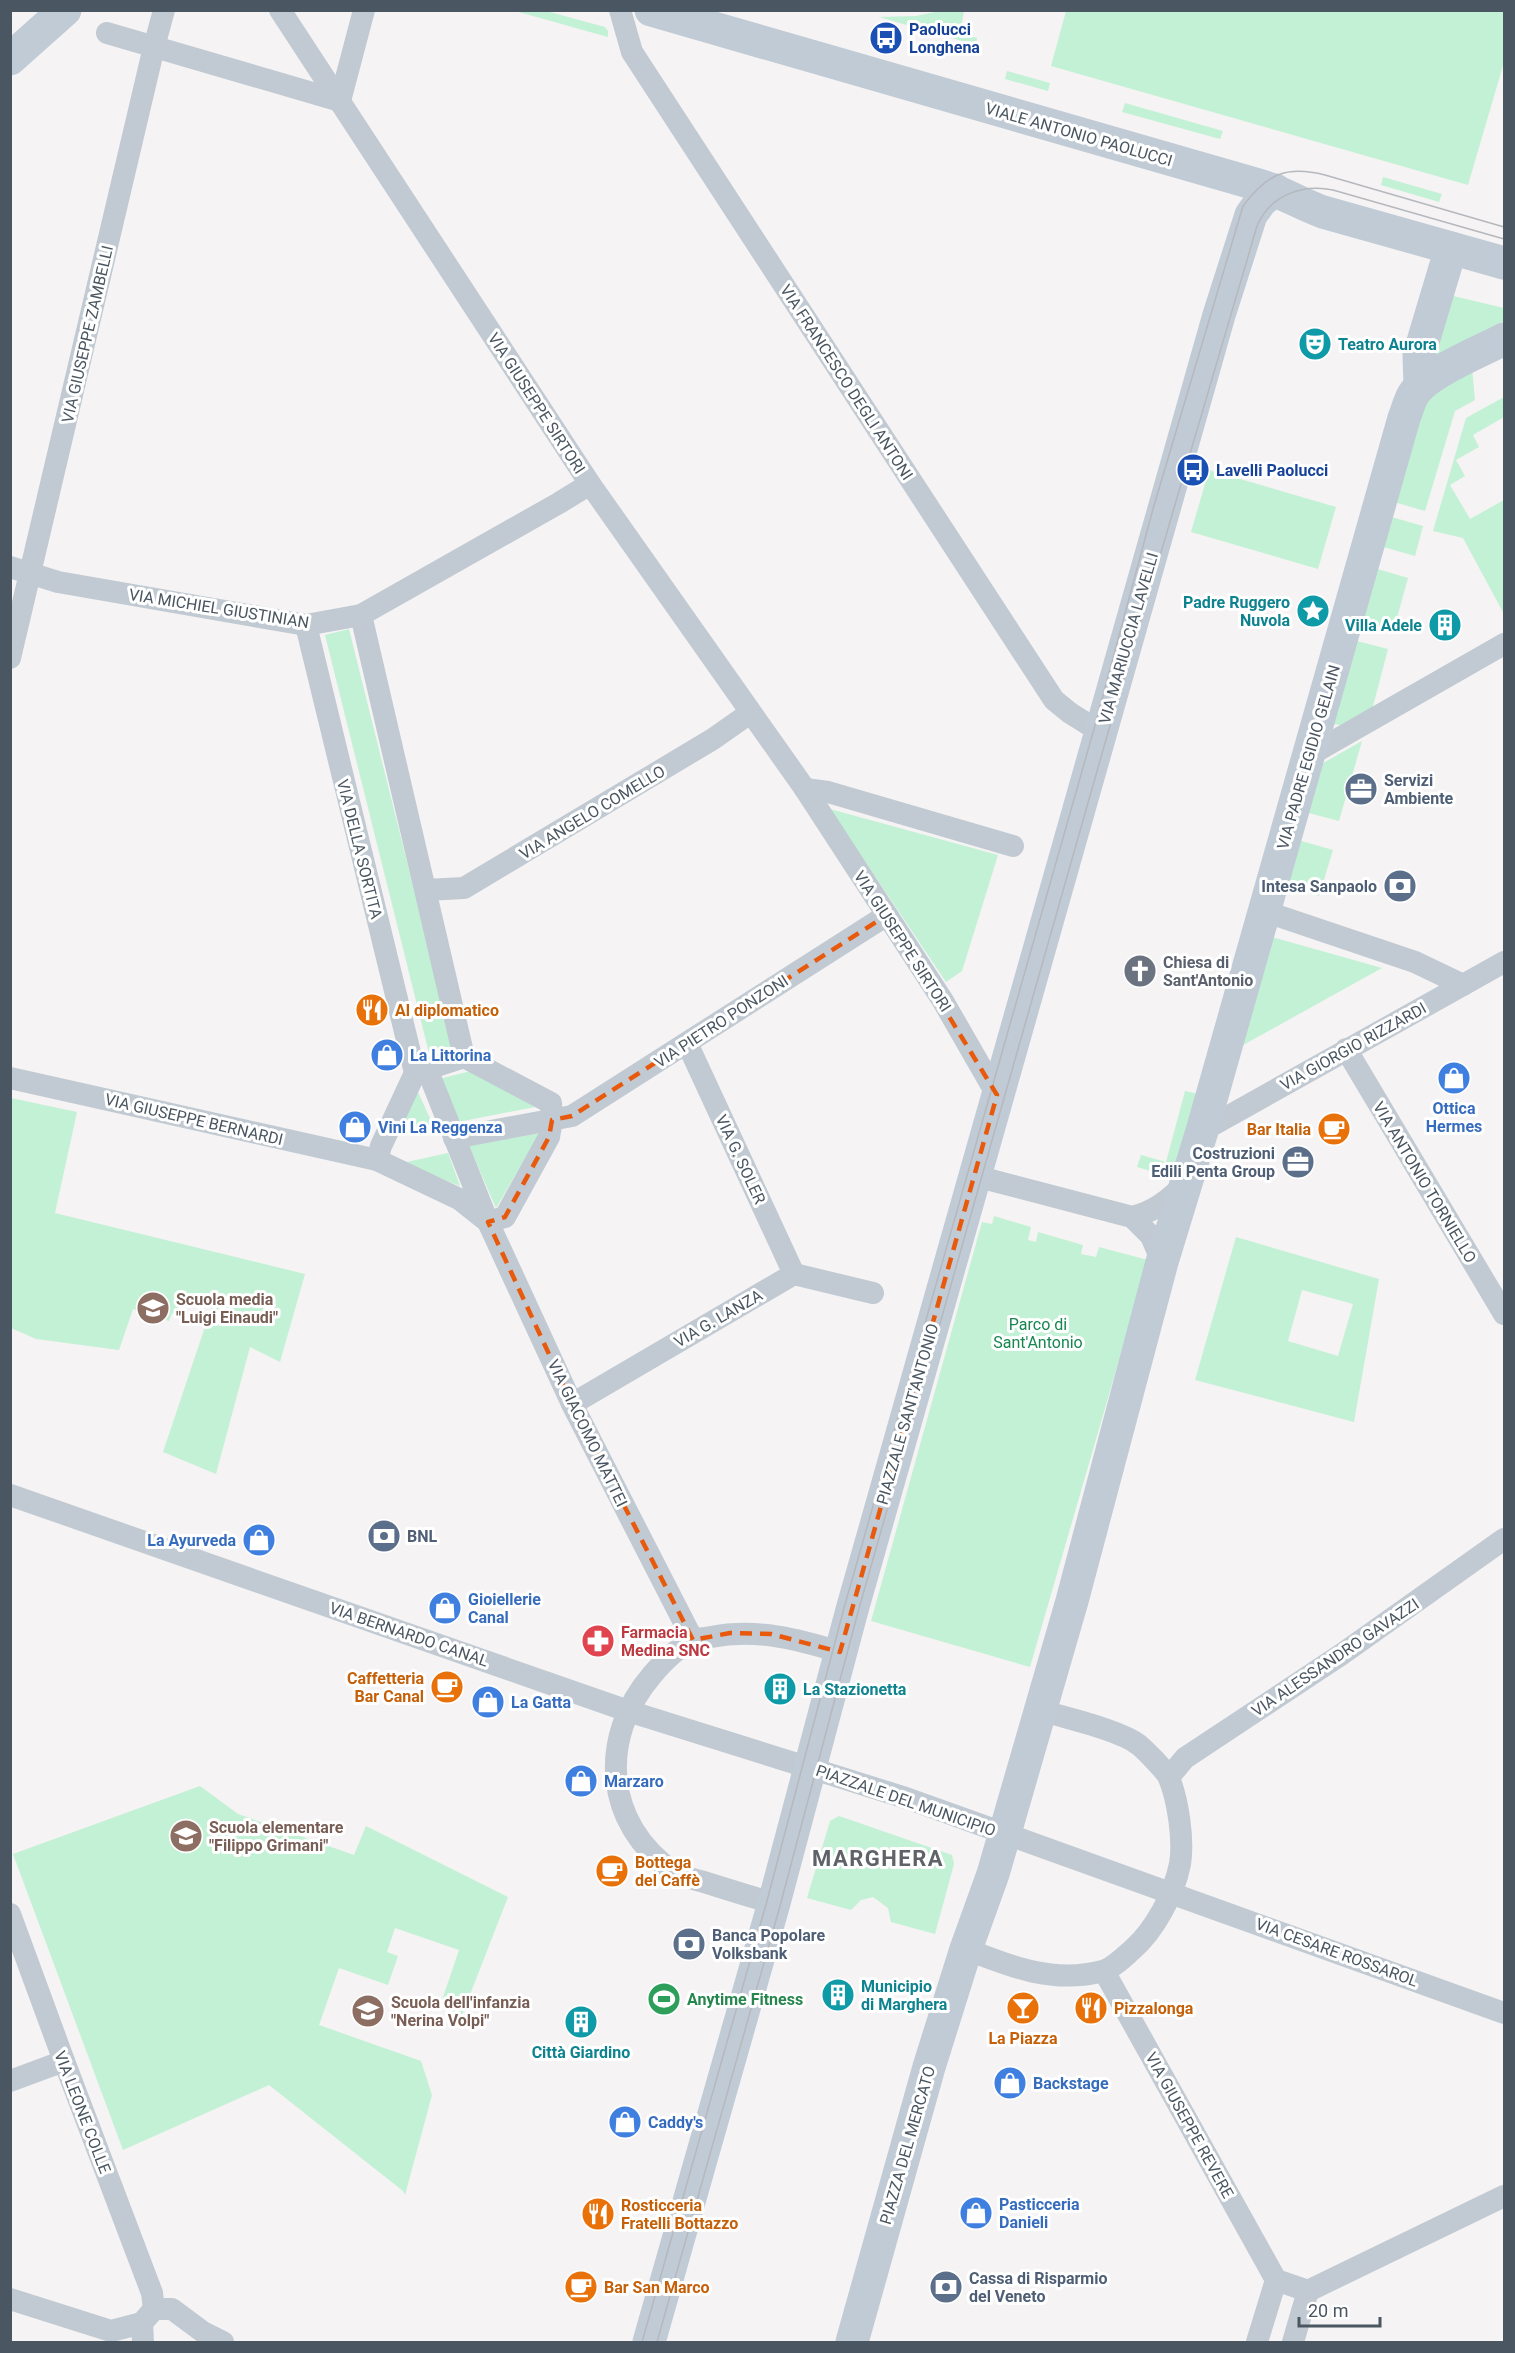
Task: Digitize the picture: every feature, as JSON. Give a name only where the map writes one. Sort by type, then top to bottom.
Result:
[{"type":"street","name":"VIA GIUSEPPE ZAMBELLI","points":[[10,658],[20,570],[164,10]]},
{"type":"street","name":"VIA GIUSEPPE SIRTORI","points":[[280,10],[590,484],[805,789],[943,1001],[997,1095]]},
{"type":"street","points":[[107,33],[340,101],[364,10]]},
{"type":"street","name":"VIA FRANCESCO DEGLI ANTONI","points":[[620,10],[632,52],[1054,700],[1102,733]]},
{"type":"street","name":"VIALE ANTONIO PAOLUCCI","points":[[651,10],[1275,190],[1303,205],[1323,212],[1504,263]]},
{"type":"street","points":[[10,59],[55,17]]},
{"type":"street","name":"VIA MARIUCCIA LAVELLI","points":[[997,1095],[1102,733],[1216,326],[1248,223],[1256,208],[1275,190]]},
{"type":"street","name":"VIA PADRE EGIDIO GELAIN","points":[[1420,386],[1419,354],[1451,248]]},
{"type":"street","name":"VIA PADRE EGIDIO GELAIN","points":[[1202,1131],[1412,396],[1420,386],[1435,375],[1504,339]]},
{"type":"street","name":"VIA MICHIEL GIUSTINIAN","points":[[20,570],[58,582],[306,625],[361,615],[590,484]]},
{"type":"street","points":[[361,615],[464,1057]]},
{"type":"street","name":"VIA DELLA SORTITA","points":[[306,625],[421,1071],[454,1138]]},
{"type":"street","points":[[1308,756],[1504,644]]},
{"type":"street","name":"VIA ANGELO COMELLO","points":[[426,890],[464,888],[713,739],[750,713]]},
{"type":"street","points":[[805,789],[828,792],[1013,846]]},
{"type":"street","points":[[1264,911],[1415,962],[1463,985]]},
{"type":"street","name":"VIA PIETRO PONZONI","points":[[454,1138],[572,1116],[887,915]]},
{"type":"street","name":"VIA GIORGIO RIZZARDI","points":[[1202,1131],[1504,962]]},
{"type":"street","name":"VIA G. SOLER","points":[[687,1043],[795,1274]]},
{"type":"street","name":"VIA ANTONIO TORNIELLO","points":[[1346,1049],[1504,1314]]},
{"type":"street","points":[[377,1160],[381,1146],[421,1071],[464,1057],[551,1103],[552,1120],[549,1137],[505,1217],[488,1222]]},
{"type":"street","name":"VIA GIUSEPPE BERNARDI","points":[[10,1078],[377,1160],[459,1199],[488,1222]]},
{"type":"street","name":"PIAZZALE SANT'ANTONIO","points":[[840,1652],[997,1095]]},
{"type":"street","points":[[966,1949],[1017,1969],[1056,1976],[1104,1971],[1148,1936],[1170,1892],[1180,1863],[1180,1820],[1169,1777],[1138,1744],[1103,1729],[1040,1710],[1072,1601],[1162,1262],[1202,1131]]},
{"type":"street","name":"VIA GIACOMO MATTEI","points":[[454,1138],[488,1222],[572,1404],[693,1640]]},
{"type":"street","points":[[975,1176],[1132,1218],[1151,1236],[1162,1262]]},
{"type":"street","points":[[1132,1218],[1147,1214],[1165,1203],[1184,1185]]},
{"type":"street","points":[[795,1274],[873,1293]]},
{"type":"street","name":"VIA G. LANZA","points":[[572,1404],[795,1274]]},
{"type":"street","name":"VIA BERNARDO CANAL","points":[[10,1495],[628,1711],[809,1767]]},
{"type":"street","name":"VIA ALESSANDRO GAVAZZI","points":[[1169,1777],[1185,1758],[1342,1654],[1504,1539]]},
{"type":"street","points":[[649,2343],[774,1903],[676,1874],[646,1849],[630,1826],[619,1799],[615,1775],[619,1740],[628,1711],[641,1688],[663,1662],[693,1640],[730,1633],[771,1634],[840,1652]]},
{"type":"street","name":"PIAZZALE DEL MUNICIPIO","points":[[774,1903],[840,1652]]},
{"type":"street","name":"PIAZZALE DEL MUNICIPIO","points":[[966,1949],[993,1874],[1040,1710]]},
{"type":"street","name":"PIAZZALE DEL MUNICIPIO","points":[[809,1767],[906,1798],[1170,1892]]},
{"type":"street","name":"VIA CESARE ROSSAROL","points":[[1170,1892],[1504,2013]]},
{"type":"street","name":"VIA LEONE COLLE","points":[[10,1914],[152,2293],[143,2330]]},
{"type":"street","name":"PIAZZA DEL MERCATO","points":[[852,2343],[929,2067],[966,1949]]},
{"type":"street","name":"VIA GIUSEPPE REVERE","points":[[1104,1971],[1276,2280]]},
{"type":"street","points":[[10,2080],[64,2061]]},
{"type":"street","points":[[1257,2343],[1276,2280],[1308,2290],[1504,2196]]},
{"type":"street","points":[[1293,2343],[1308,2290]]},
{"type":"street","points":[[10,2299],[111,2331],[143,2330],[172,2308],[186,2332],[223,2343]]},
{"type":"highlighted area","points":[[887,915],[997,1095],[840,1652],[771,1634],[730,1633],[693,1640],[572,1404],[488,1222],[505,1217],[549,1137],[552,1120],[572,1116]]},
{"type":"green space","points":[[515,11],[546,11],[605,27],[608,37]]},
{"type":"green space","points":[[940,11],[964,11],[960,33],[977,38],[976,45],[879,17],[916,16]]},
{"type":"green space","points":[[1066,11],[1504,11],[1504,62],[1468,185],[1051,66]]},
{"type":"green space","points":[[1007,71],[1050,83],[1048,91],[1005,79]]},
{"type":"green space","points":[[1125,103],[1223,131],[1220,139],[1122,112]]},
{"type":"green space","points":[[1383,177],[1442,194],[1439,202],[1381,185]]},
{"type":"green space","points":[[1449,295],[1504,308],[1504,321],[1432,358]]},
{"type":"green space","points":[[1472,368],[1475,400],[1455,411],[1425,511],[1394,502],[1425,396]]},
{"type":"green space","points":[[1504,397],[1504,417],[1473,435],[1479,447],[1456,460],[1465,476],[1450,485],[1470,519],[1504,500],[1504,614],[1463,538],[1433,531],[1466,418]]},
{"type":"green space","points":[[1209,470],[1336,507],[1318,569],[1191,532]]},
{"type":"green space","points":[[1388,516],[1423,526],[1415,556],[1380,546]]},
{"type":"green space","points":[[1374,568],[1408,578],[1393,632],[1358,622]]},
{"type":"green space","points":[[349,629],[453,1047],[429,1053],[325,635]]},
{"type":"green space","points":[[1353,640],[1388,649],[1372,710],[1341,725],[1331,724]]},
{"type":"green space","points":[[1362,741],[1339,821],[1305,812],[1318,766]]},
{"type":"green space","points":[[830,809],[998,855],[962,971],[946,982]]},
{"type":"green space","points":[[1298,840],[1333,850],[1319,896],[1285,886]]},
{"type":"green space","points":[[1268,936],[1382,968],[1236,1049]]},
{"type":"green space","points":[[471,1071],[535,1107],[458,1122],[439,1079]]},
{"type":"green space","points":[[1185,1091],[1198,1094],[1175,1178],[1137,1167],[1141,1155],[1166,1162]]},
{"type":"green space","points":[[418,1092],[433,1125],[394,1137]]},
{"type":"green space","points":[[11,1098],[77,1112],[55,1213],[305,1274],[280,1362],[250,1347],[216,1474],[163,1452],[213,1303],[188,1295],[181,1316],[172,1313],[169,1321],[133,1309],[119,1350],[36,1339],[11,1328]]},
{"type":"green space","points":[[540,1133],[496,1208],[469,1146]]},
{"type":"green space","points":[[448,1153],[460,1186],[402,1163]]},
{"type":"green space","name":"Parco di Sant'Antonio","points":[[994,1216],[1031,1227],[1028,1240],[1036,1242],[1038,1232],[1083,1245],[1081,1254],[1096,1257],[1099,1247],[1148,1260],[1030,1667],[871,1621],[982,1222],[992,1224]]},
{"type":"green space","points":[[1236,1237],[1379,1279],[1354,1422],[1195,1380]],"holes":[[[1302,1290],[1353,1304],[1338,1356],[1288,1341]]]},
{"type":"green space","points":[[200,1786],[238,1814],[354,1855],[366,1826],[508,1897],[462,2015],[440,2006],[459,1950],[395,1928],[387,1952],[398,1956],[388,1985],[339,1968],[319,2025],[421,2061],[432,2095],[405,2195],[403,2191],[269,2085],[123,2150],[13,1854]]},
{"type":"green space","points":[[839,1816],[952,1855],[954,1864],[935,1934],[891,1922],[888,1908],[873,1897],[861,1900],[851,1910],[807,1898],[830,1821]]},
{"type":"tram line","points":[[642,2342],[767,1901],[844,1608],[1094,729],[1153,509],[1243,206],[1269,179],[1288,172],[1299,171],[1325,175],[1504,227]]},
{"type":"tram line","points":[[657,2342],[780,1906],[858,1612],[1107,736],[1257,226],[1270,206],[1279,199],[1299,191],[1321,189],[1333,190],[1504,239]]},
{"type":"place","name":"Paolucci Longhena","points":[[886,38]]},
{"type":"place","name":"Teatro Aurora","points":[[1315,344]]},
{"type":"place","name":"Lavelli Paolucci","points":[[1193,470]]},
{"type":"place","name":"Padre Ruggero Nuvola","points":[[1313,611]]},
{"type":"place","name":"Villa Adele","points":[[1445,625]]},
{"type":"place","name":"Servizi Ambiente","points":[[1361,789]]},
{"type":"place","name":"Intesa Sanpaolo","points":[[1400,886]]},
{"type":"place","name":"Chiesa di Sant'Antonio","points":[[1140,971]]},
{"type":"place","name":"Al diplomatico","points":[[372,1010]]},
{"type":"place","name":"La Littorina","points":[[387,1055]]},
{"type":"place","name":"Ottica Hermes","points":[[1454,1078]]},
{"type":"place","name":"Vini La Reggenza","points":[[355,1127]]},
{"type":"place","name":"Bar Italia","points":[[1334,1129]]},
{"type":"place","name":"Costruzioni Edili Penta Group","points":[[1298,1162]]},
{"type":"place","name":"Scuola media \"Luigi Einaudi\"","points":[[153,1308]]},
{"type":"place","name":"BNL","points":[[384,1536]]},
{"type":"place","name":"La Ayurveda","points":[[259,1540]]},
{"type":"place","name":"Gioiellerie Canal","points":[[445,1608]]},
{"type":"place","name":"Farmacia Medina SNC","points":[[598,1641]]},
{"type":"place","name":"Caffetteria Bar Canal","points":[[447,1687]]},
{"type":"place","name":"La Stazionetta","points":[[780,1689]]},
{"type":"place","name":"La Gatta","points":[[488,1702]]},
{"type":"place","name":"Marzaro","points":[[581,1781]]},
{"type":"place","name":"Scuola elementare \"Filippo Grimani\"","points":[[186,1836]]},
{"type":"place","name":"Bottega del Caffè","points":[[612,1871]]},
{"type":"place","name":"Banca Popolare Volksbank","points":[[689,1944]]},
{"type":"place","name":"Municipio di Marghera","points":[[838,1995]]},
{"type":"place","name":"Anytime Fitness","points":[[664,1999]]},
{"type":"place","name":"La Piazza","points":[[1023,2008]]},
{"type":"place","name":"Pizzalonga","points":[[1091,2008]]},
{"type":"place","name":"Scuola dell'infanzia \"Nerina Volpi\"","points":[[368,2011]]},
{"type":"place","name":"Città Giardino","points":[[581,2022]]},
{"type":"place","name":"Backstage","points":[[1010,2083]]},
{"type":"place","name":"Caddy's","points":[[625,2122]]},
{"type":"place","name":"Pasticceria Danieli","points":[[976,2213]]},
{"type":"place","name":"Rosticceria Fratelli Bottazzo","points":[[598,2214]]},
{"type":"place","name":"Bar San Marco","points":[[581,2287]]},
{"type":"place","name":"Cassa di Risparmio del Veneto","points":[[946,2287]]},
{"type":"district","name":"MARGHERA","points":[[878,1858]]}]
